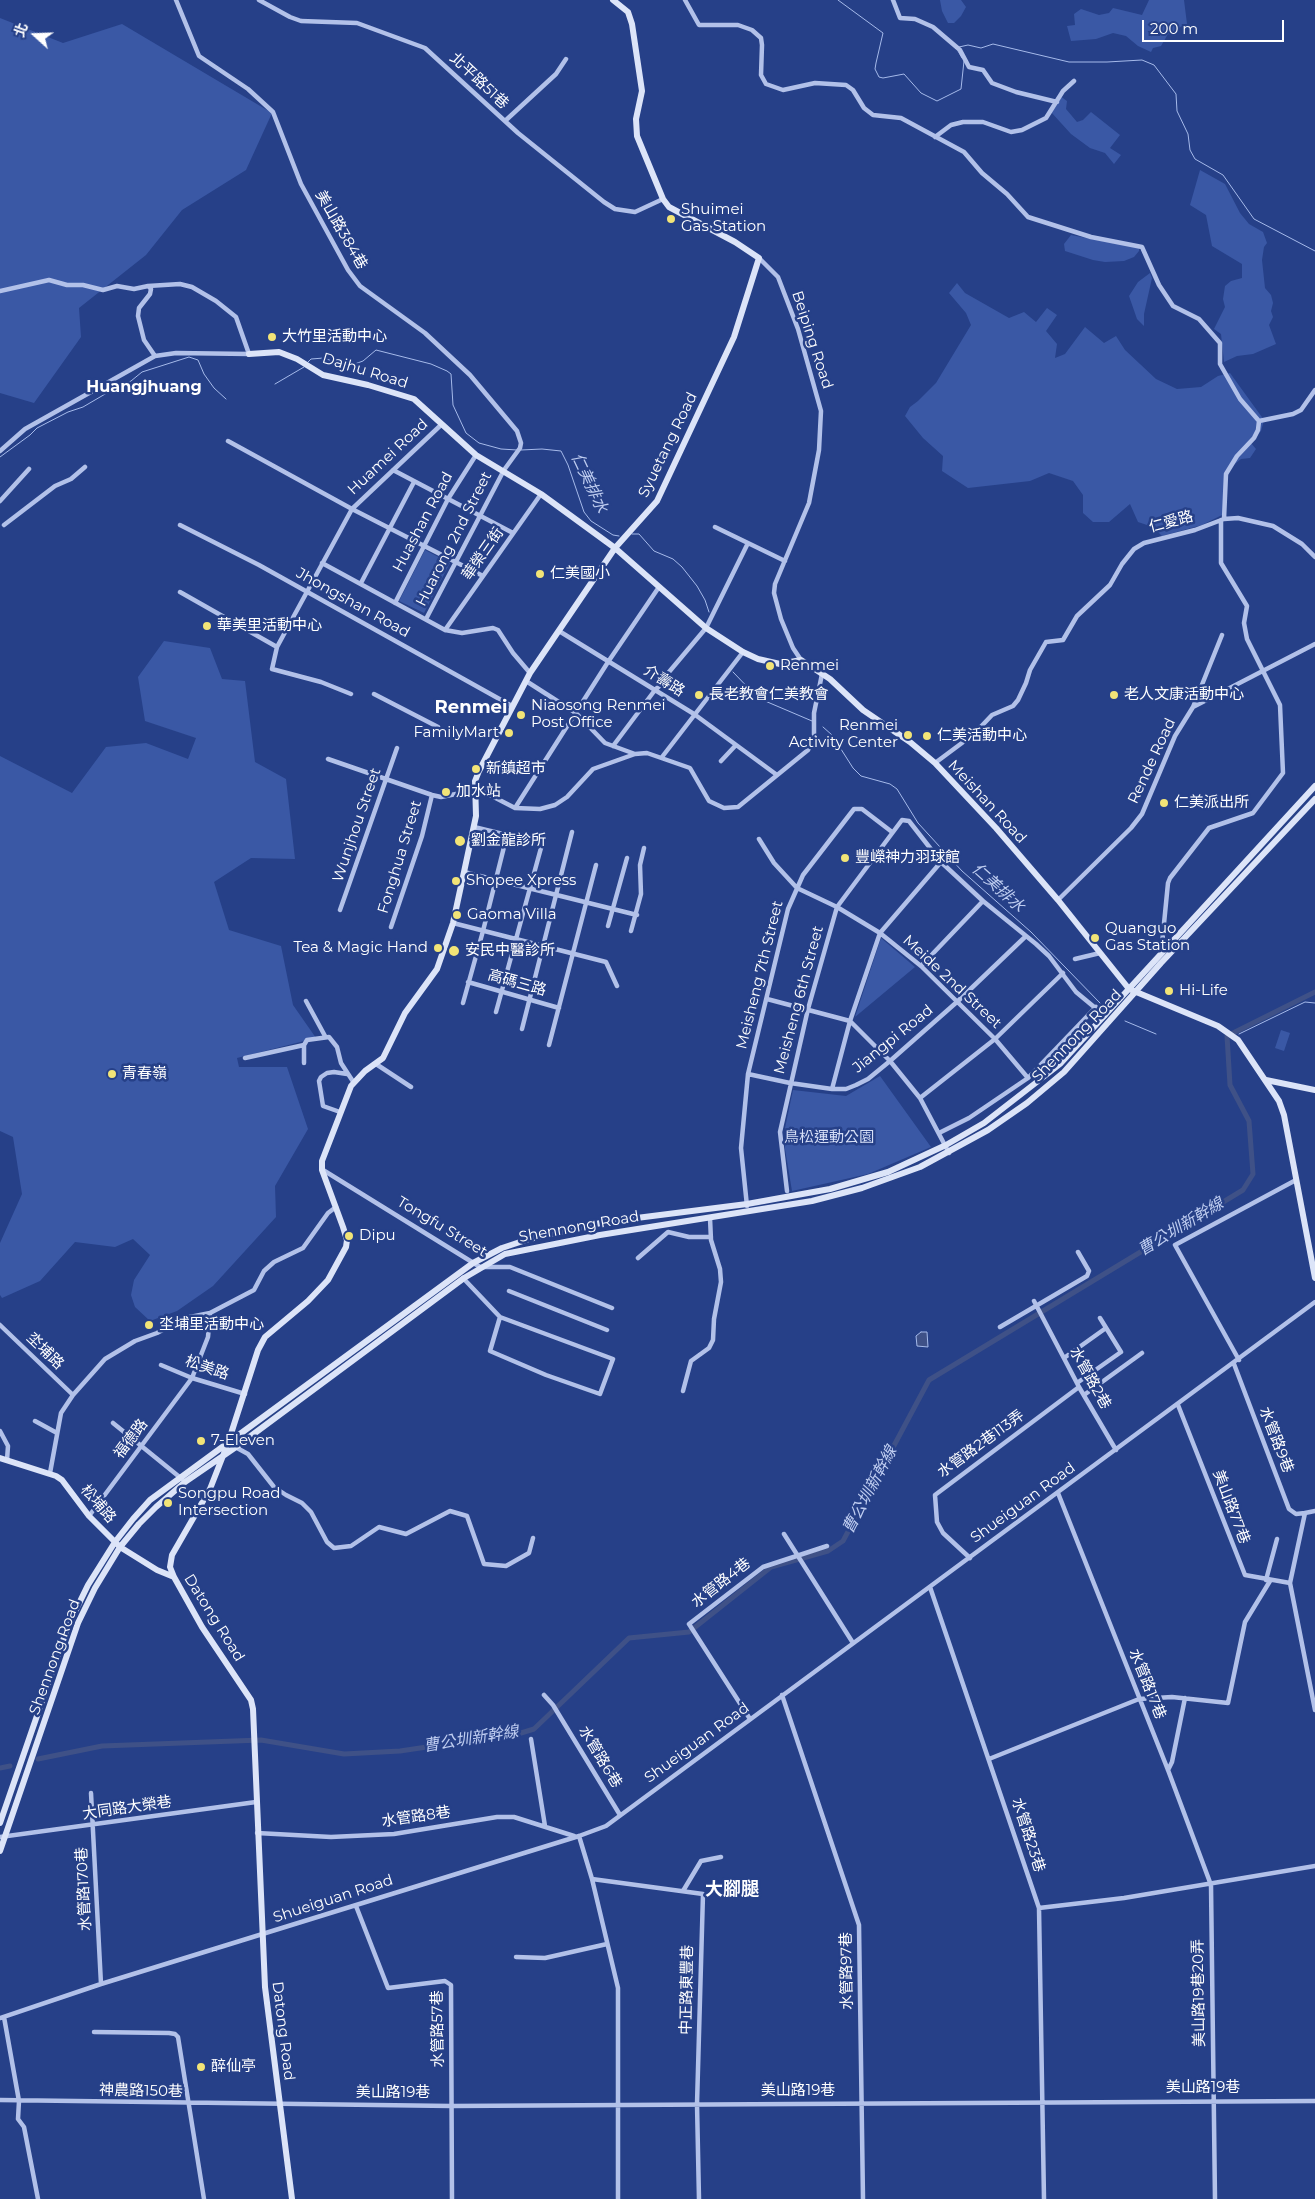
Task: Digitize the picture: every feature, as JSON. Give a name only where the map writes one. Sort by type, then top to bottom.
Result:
[{"type":"street","name":"美山路384巷","points":[[176,0],[199,56],[248,89],[273,112],[301,184],[348,270],[360,286],[424,333],[470,375],[517,431],[521,443],[520,448]]},
{"type":"street","name":"北平路51巷","points":[[259,0],[301,21],[357,23],[425,48],[505,121],[604,202],[615,209],[635,212],[663,200]]},
{"type":"street","points":[[614,0],[628,12],[632,24],[642,91],[636,119],[638,136],[663,200]]},
{"type":"street","points":[[685,0],[695,21],[699,25],[738,25],[752,30],[761,38],[761,75],[766,84],[782,90],[814,83],[846,85],[853,90],[864,108],[873,115],[901,118],[968,155],[982,173],[1007,194],[1028,216],[1092,238],[1142,246],[1159,285],[1173,306],[1199,318],[1220,343],[1220,364],[1240,399],[1259,420],[1258,430],[1254,438],[1237,456],[1226,474],[1221,563],[1247,606],[1244,623],[1247,639],[1280,705],[1283,773],[1253,813],[1209,828],[1170,878],[1161,963]]},
{"type":"street","points":[[893,0],[900,18],[915,19],[933,27],[960,50],[969,67],[983,70],[992,83],[1016,92],[1057,102]]},
{"type":"street","points":[[505,121],[556,74],[566,59]]},
{"type":"street","points":[[936,137],[952,125],[963,122],[983,122],[1004,131],[1022,130],[1046,118],[1063,91],[1074,82]]},
{"type":"street","name":"Beiping Road","points":[[663,200],[669,207],[735,242],[759,258],[778,277],[798,329],[821,418],[820,450],[808,503],[775,584],[774,593],[781,619],[793,648],[801,660]]},
{"type":"street","name":"Syuetang Road","points":[[376,1064],[388,1051],[396,1031],[416,998],[434,976],[453,923],[476,816],[474,792],[475,781],[479,771],[530,673],[615,548],[658,501],[734,337],[759,258]]},
{"type":"street","points":[[0,291],[49,280],[67,286],[83,285],[103,290],[117,286],[134,289],[148,286],[186,286],[216,301],[236,317],[249,354]]},
{"type":"street","points":[[148,286],[151,289],[150,294],[139,308],[138,316],[144,340],[155,356]]},
{"type":"street","name":"Dajhu Road","points":[[0,451],[25,429],[63,410],[133,367],[155,356],[176,353],[249,354],[280,352],[303,362],[323,375],[406,396],[421,405],[476,455],[504,470],[541,494],[615,548]]},
{"type":"street","points":[[1259,420],[1293,414],[1301,410],[1315,390]]},
{"type":"street","name":"Huamei Road","points":[[351,694],[321,682],[272,669],[277,646],[352,509],[442,424]]},
{"type":"street","points":[[228,441],[352,509],[483,576]]},
{"type":"street","name":"Huarong 2nd Street","points":[[426,619],[479,515],[504,470],[520,448]]},
{"type":"street","name":"Huashan Road","points":[[395,603],[448,499],[476,455]]},
{"type":"street","points":[[4,526],[56,486],[71,479],[85,467]]},
{"type":"street","points":[[0,501],[29,469]]},
{"type":"street","points":[[393,470],[513,533]]},
{"type":"street","points":[[361,583],[414,482]]},
{"type":"street","name":"華榮三街","points":[[445,630],[541,494]]},
{"type":"street","name":"仁愛路","points":[[935,763],[974,734],[992,714],[1013,706],[1018,700],[1030,670],[1046,642],[1062,640],[1066,636],[1077,616],[1110,585],[1122,564],[1134,549],[1144,543],[1195,530],[1222,520],[1238,518],[1266,523],[1302,544],[1315,557]]},
{"type":"street","name":"Jhongshan Road","points":[[180,524],[512,706]]},
{"type":"street","points":[[715,527],[747,545],[785,561]]},
{"type":"street","points":[[613,746],[655,690],[666,679],[669,672],[706,628],[747,545]]},
{"type":"street","points":[[615,548],[706,628],[743,652],[773,664],[801,660]]},
{"type":"street","points":[[322,563],[445,630],[462,633],[493,628],[498,630],[513,653],[530,673]]},
{"type":"street","points":[[515,808],[608,662],[660,587]]},
{"type":"street","points":[[180,592],[277,646]]},
{"type":"street","name":"介壽路","points":[[558,631],[694,714],[777,775]]},
{"type":"street","points":[[1194,708],[1222,635]]},
{"type":"street","name":"Rende Road","points":[[1058,900],[1131,828],[1142,814],[1175,736],[1194,708],[1315,644]]},
{"type":"street","points":[[662,757],[743,652]]},
{"type":"street","name":"Meishan Road","points":[[801,660],[822,674],[863,710],[910,742],[935,763],[996,828],[1058,900],[1129,989],[1226,1030],[1238,1040],[1266,1080]]},
{"type":"street","points":[[328,759],[432,795],[441,797],[474,792],[486,793],[515,808],[540,809],[555,805],[567,796],[594,769],[635,754],[647,753],[690,768],[709,801],[724,808],[738,807],[808,750],[814,738],[814,714],[822,674]]},
{"type":"street","points":[[526,681],[576,713],[604,743],[635,754]]},
{"type":"street","points":[[374,694],[438,726]]},
{"type":"street","points":[[721,761],[736,745]]},
{"type":"street","name":"Wunjhou Street","points":[[340,910],[397,748]]},
{"type":"street","name":"Shennong Road","points":[[183,1479],[236,1447],[462,1275],[473,1263],[502,1248],[529,1239],[605,1222],[811,1194],[888,1172],[946,1145],[984,1123],[1060,1064],[1315,786]]},
{"type":"street","name":"Fonghua Street","points":[[392,927],[422,836],[432,795]]},
{"type":"street","name":"Shennong Road","points":[[0,1823],[68,1626],[88,1585],[117,1545],[183,1479],[228,1443],[462,1275],[505,1254],[600,1234],[812,1201],[862,1188],[920,1167],[950,1153],[1027,1103],[1057,1078],[1161,963],[1315,799]]},
{"type":"street","name":"Meisheng 7th Street","points":[[748,1212],[742,1148],[748,1074],[788,910],[803,875],[854,809],[862,809],[892,832]]},
{"type":"street","points":[[892,832],[902,820],[910,821],[941,862],[983,901],[1049,956],[1076,992],[1105,1016]]},
{"type":"street","points":[[463,1003],[507,835],[474,827]]},
{"type":"street","points":[[522,1029],[572,832]]},
{"type":"street","name":"Meisheng 6th Street","points":[[787,1191],[780,1132],[808,1009],[837,907],[892,832]]},
{"type":"street","points":[[496,1012],[544,837]]},
{"type":"street","points":[[759,839],[774,863],[797,888]]},
{"type":"street","points":[[631,931],[637,915],[641,894],[640,865],[644,848]]},
{"type":"street","points":[[608,926],[627,858]]},
{"type":"street","points":[[832,1089],[850,1021],[880,933],[941,862]]},
{"type":"street","points":[[549,1045],[596,865]]},
{"type":"street","points":[[464,872],[637,915]]},
{"type":"street","name":"Meide 2nd Street","points":[[797,888],[837,907],[880,933],[921,966],[995,1039],[1028,1078]]},
{"type":"street","points":[[921,966],[983,901]]},
{"type":"street","points":[[453,923],[606,962],[617,986]]},
{"type":"street","name":"Jiangpi Road","points":[[748,1074],[832,1089],[846,1089],[856,1085],[868,1079],[958,1002],[1026,936]]},
{"type":"street","points":[[1075,959],[1100,952]]},
{"type":"street","points":[[920,1098],[995,1039],[1062,973]]},
{"type":"street","name":"高碼三路","points":[[468,982],[559,1008]]},
{"type":"street","points":[[767,999],[850,1021],[890,1061],[920,1098],[950,1153]]},
{"type":"street","points":[[306,1001],[325,1036],[333,1040],[338,1047],[341,1063],[354,1082]]},
{"type":"street","points":[[938,1133],[969,1118],[1028,1078],[1096,1007]]},
{"type":"street","points":[[304,1063],[304,1045],[307,1040],[325,1036]]},
{"type":"street","points":[[245,1058],[304,1045]]},
{"type":"street","points":[[322,1170],[322,1161],[327,1143],[340,1112],[354,1082],[365,1071],[376,1064],[411,1087]]},
{"type":"street","points":[[340,1112],[323,1106],[319,1082],[321,1077],[334,1072],[347,1074]]},
{"type":"street","points":[[1266,1080],[1315,1090]]},
{"type":"street","points":[[1266,1080],[1279,1101],[1284,1115],[1315,1278]]},
{"type":"street","name":"Datong Road","points":[[292,2199],[281,2104],[269,2029],[261,1935],[254,1733],[251,1700],[202,1627],[170,1567],[172,1555],[210,1489],[265,1337],[308,1301],[328,1280],[340,1260],[347,1240],[322,1170]]},
{"type":"street","name":"Tongfu Street","points":[[322,1170],[480,1267],[510,1267],[612,1308]]},
{"type":"street","points":[[1239,1360],[1175,1245],[1296,1180]]},
{"type":"street","points":[[50,1473],[61,1413],[73,1395],[105,1359],[135,1341],[157,1333],[192,1315],[210,1313],[254,1290],[264,1271],[274,1262],[303,1248],[328,1214],[336,1207]]},
{"type":"street","points":[[683,1391],[691,1361],[708,1348],[712,1342],[721,1282],[720,1269],[710,1237],[710,1218]]},
{"type":"street","points":[[638,1258],[668,1232],[689,1237],[710,1237]]},
{"type":"street","points":[[1000,1327],[1036,1304],[1087,1276],[1089,1271],[1078,1252]]},
{"type":"street","points":[[462,1275],[500,1318],[613,1359],[600,1394],[546,1375],[490,1351],[500,1318]]},
{"type":"street","points":[[509,1291],[607,1330]]},
{"type":"street","name":"Shueiguan Road","points":[[2,2018],[101,1984],[356,1906],[606,1826],[1234,1364],[1315,1302]]},
{"type":"street","name":"水管路2巷","points":[[1036,1304],[1078,1385],[1116,1450]]},
{"type":"street","name":"福德路","points":[[89,1516],[192,1378],[208,1337],[210,1313]]},
{"type":"street","points":[[1078,1385],[1121,1352],[1100,1318]]},
{"type":"street","name":"坔埔路","points":[[0,1325],[73,1395]]},
{"type":"street","points":[[1064,1358],[1106,1328]]},
{"type":"street","points":[[1084,1395],[1142,1353]]},
{"type":"street","name":"水管路9巷","points":[[1234,1364],[1289,1509],[1296,1514],[1306,1513]]},
{"type":"street","name":"松美路","points":[[161,1365],[192,1378],[245,1394]]},
{"type":"street","name":"水管路2巷113弄","points":[[970,1558],[943,1533],[938,1522],[935,1495],[1078,1385]]},
{"type":"street","name":"美山路77巷","points":[[1178,1405],[1242,1571],[1249,1577],[1290,1583]]},
{"type":"street","points":[[35,1421],[57,1434]]},
{"type":"street","points":[[114,1423],[183,1479]]},
{"type":"street","points":[[0,1430],[8,1446],[7,1460]]},
{"type":"street","points":[[228,1443],[248,1454],[274,1487],[302,1502],[311,1512],[326,1542],[334,1548],[351,1546],[379,1527],[406,1534],[450,1511],[467,1516],[484,1564],[506,1566],[528,1552],[533,1538]]},
{"type":"street","name":"松埔路","points":[[0,1458],[26,1468],[50,1473],[62,1480],[89,1516],[117,1545],[157,1570],[174,1577]]},
{"type":"street","name":"水管路17巷","points":[[1058,1493],[1140,1698],[1211,1885]]},
{"type":"street","points":[[1315,1512],[1306,1513],[1290,1583],[1315,1710]]},
{"type":"street","points":[[784,1534],[853,1643]]},
{"type":"street","points":[[989,1759],[1140,1698],[1185,1698],[1228,1703],[1245,1622],[1268,1581],[1277,1539]]},
{"type":"street","name":"Shennong Road","points":[[0,1851],[2,1837],[78,1623],[117,1545]]},
{"type":"street","name":"水管路4巷","points":[[750,1720],[689,1625],[690,1622],[762,1567],[827,1546]]},
{"type":"street","name":"水管路23巷","points":[[930,1587],[1039,1908],[1044,2199]]},
{"type":"street","name":"水管路6巷","points":[[544,1695],[553,1705],[620,1815]]},
{"type":"street","name":"水管路97巷","points":[[782,1695],[859,1925],[863,2199]]},
{"type":"street","points":[[1168,1770],[1172,1762],[1185,1698]]},
{"type":"street","points":[[531,1739],[544,1816],[543,1821],[546,1828]]},
{"type":"street","name":"水管路170巷","points":[[91,1793],[101,1984]]},
{"type":"street","name":"大同路大榮巷","points":[[2,1837],[93,1826],[256,1802]]},
{"type":"street","name":"水管路8巷","points":[[257,1832],[331,1837],[394,1834],[497,1817],[514,1817],[577,1836]]},
{"type":"street","points":[[577,1836],[592,1879],[618,1988],[616,2104],[618,2199]]},
{"type":"street","points":[[683,1891],[701,1861],[721,1857]]},
{"type":"street","points":[[1039,1908],[1211,1885],[1315,1866]]},
{"type":"street","name":"中正路東豐巷","points":[[592,1879],[703,1894],[697,2104],[699,2199]]},
{"type":"street","name":"美山路19巷20弄","points":[[1211,1885],[1215,2199]]},
{"type":"street","name":"水管路57巷","points":[[356,1906],[388,1988],[445,1981],[451,1985],[451,2106]]},
{"type":"street","points":[[516,1957],[545,1958],[607,1944]]},
{"type":"street","points":[[2,2018],[19,2101],[18,2120],[24,2127],[38,2199]]},
{"type":"street","points":[[94,2032],[175,2034],[178,2037],[187,2104],[204,2199]]},
{"type":"street","name":"神農路150巷","points":[[0,2100],[281,2104]]},
{"type":"street","name":"美山路19巷","points":[[281,2104],[451,2106],[1315,2100]]},
{"type":"street","points":[[451,2106],[452,2199]]},
{"type":"green space","points":[[940,0],[961,0],[966,7],[954,23],[948,23],[942,11]]},
{"type":"green space","points":[[1149,0],[1184,0],[1187,24],[1180,27],[1175,36],[1168,34],[1161,46],[1153,48],[1151,52],[1138,46],[1126,36],[1113,33],[1096,39],[1071,41],[1067,26],[1075,25],[1074,14],[1081,9],[1099,15],[1109,13],[1113,8],[1142,15]]},
{"type":"green space","points":[[0,18],[63,43],[122,24],[272,113],[246,170],[182,210],[146,255],[79,308],[81,337],[34,403],[0,393]]},
{"type":"green space","points":[[1060,96],[1067,101],[1066,109],[1077,122],[1083,120],[1091,112],[1120,135],[1110,148],[1121,155],[1114,164],[1105,153],[1090,148],[1071,134],[1051,112]]},
{"type":"green space","points":[[1200,170],[1225,184],[1240,213],[1249,224],[1263,232],[1267,243],[1264,247],[1262,260],[1265,288],[1271,295],[1273,303],[1271,311],[1273,317],[1269,325],[1276,344],[1253,354],[1237,356],[1224,362],[1221,334],[1214,329],[1225,307],[1223,299],[1225,286],[1231,281],[1242,278],[1242,264],[1212,246],[1206,215],[1190,205]]},
{"type":"green space","points":[[1071,235],[1139,248],[1139,251],[1134,257],[1124,261],[1105,262],[1093,260],[1065,251],[1064,244]]},
{"type":"green space","points":[[1150,273],[1152,278],[1144,314],[1144,326],[1137,319],[1129,296],[1138,282]]},
{"type":"green space","points":[[957,283],[965,293],[1009,318],[1024,312],[1036,322],[1047,308],[1057,315],[1046,331],[1057,344],[1055,358],[1065,354],[1085,327],[1104,343],[1116,336],[1125,350],[1156,379],[1177,389],[1201,387],[1218,376],[1230,373],[1264,420],[1261,431],[1251,443],[1256,449],[1250,458],[1241,459],[1231,467],[1227,479],[1224,514],[1202,525],[1162,536],[1153,527],[1138,522],[1130,504],[1109,522],[1093,522],[1083,513],[1083,495],[1073,481],[1049,473],[1030,481],[968,488],[942,471],[943,456],[923,438],[905,416],[910,407],[936,383],[971,325],[966,313],[949,293]]},
{"type":"green space","points":[[425,550],[450,563],[424,613],[399,601]]},
{"type":"green space","points":[[164,641],[210,648],[222,679],[245,681],[255,762],[286,779],[295,859],[251,858],[214,882],[229,930],[281,946],[293,1005],[316,1038],[237,1058],[239,1067],[287,1067],[308,1129],[275,1186],[276,1217],[213,1286],[177,1311],[150,1321],[135,1307],[131,1295],[134,1280],[150,1255],[133,1239],[115,1247],[75,1242],[40,1281],[2,1298],[0,1295],[0,1243],[22,1194],[13,1137],[0,1131],[0,756],[72,793],[106,747],[146,743],[188,759],[196,738],[145,721],[138,677]]},
{"type":"green space","points":[[881,938],[915,967],[855,1017]]},
{"type":"green space","points":[[1281,1030],[1290,1033],[1284,1051],[1275,1048]]},
{"type":"green space","name":"鳥松運動公園","points":[[880,1076],[931,1147],[868,1174],[792,1191],[785,1149],[785,1128],[793,1090],[846,1096]]},
{"type":"shaded area","points":[[921,1332],[927,1332],[928,1347],[917,1346],[916,1336]]},
{"type":"waterway","points":[[838,0],[883,33],[875,69],[879,77],[904,74],[921,93],[937,101],[961,89],[964,61]]},
{"type":"waterway","points":[[959,47],[968,45],[981,48],[993,44],[1069,62],[1142,60],[1154,65],[1176,94],[1177,111],[1188,134],[1190,150],[1195,159],[1223,175],[1254,219],[1315,251]]},
{"type":"waterway","points":[[958,51],[962,58]]},
{"type":"waterway","name":"仁美排水","points":[[308,362],[311,359],[324,358],[340,364],[352,365],[363,361],[376,350],[431,364],[451,374],[453,405],[466,433],[479,443],[501,449],[517,450]]},
{"type":"waterway","name":"仁美排水","points":[[0,457],[37,428],[68,412],[83,407],[131,381],[142,372],[189,357],[198,360],[204,374],[214,388],[226,399]]},
{"type":"waterway","name":"仁美排水","points":[[275,384],[304,367]]},
{"type":"waterway","name":"仁美排水","points":[[521,450],[542,449],[561,451],[568,465],[584,512],[591,521],[613,535],[619,536]]},
{"type":"waterway","name":"仁美排水","points":[[632,534],[639,534],[654,551],[673,559],[682,567],[697,586],[709,612]]},
{"type":"waterway","name":"仁美排水","points":[[733,672],[758,698],[812,721]]},
{"type":"waterway","name":"仁美排水","points":[[823,727],[832,735],[853,768],[861,776],[890,784],[897,789],[918,823],[962,871],[1031,932],[1100,1003]]},
{"type":"waterway","name":"曹公圳新幹線","points":[[38,1759],[102,1746],[261,1740],[344,1754],[400,1751],[521,1733],[534,1729],[629,1638],[689,1632],[771,1567],[828,1551],[843,1541],[929,1380],[1243,1190],[1253,1174],[1249,1121],[1230,1085],[1227,1036],[1315,992]]},
{"type":"waterway","name":"仁美排水","points":[[1239,1034],[1305,1002],[1315,1003]]},
{"type":"waterway","name":"仁美排水","points":[[1125,1021],[1156,1034]]},
{"type":"waterway","name":"曹公圳新幹線","points":[[0,1768],[10,1766]]},
{"type":"place","name":"Shuimei Gas Station","points":[[671,219]]},
{"type":"place","name":"大竹里活動中心","points":[[272,337]]},
{"type":"place","name":"仁美國小","points":[[540,574]]},
{"type":"place","name":"華美里活動中心","points":[[207,626]]},
{"type":"place","name":"Renmei","points":[[770,666]]},
{"type":"place","name":"長老教會仁美教會","points":[[699,695]]},
{"type":"place","name":"老人文康活動中心","points":[[1114,695]]},
{"type":"place","name":"Niaosong Renmei Post Office","points":[[521,715]]},
{"type":"place","name":"FamilyMart","points":[[509,733]]},
{"type":"place","name":"Renmei Activity Center","points":[[908,735]]},
{"type":"place","name":"仁美活動中心","points":[[927,736]]},
{"type":"place","name":"新鎮超市","points":[[476,769]]},
{"type":"place","name":"加水站","points":[[446,792]]},
{"type":"place","name":"仁美派出所","points":[[1164,803]]},
{"type":"place","name":"劉金龍診所","points":[[460,841]]},
{"type":"place","name":"豐嶸神力羽球館","points":[[845,858]]},
{"type":"place","name":"Shopee Xpress","points":[[456,881]]},
{"type":"place","name":"Gaoma Villa","points":[[457,915]]},
{"type":"place","name":"Quanguo Gas Station","points":[[1095,938]]},
{"type":"place","name":"Tea & Magic Hand","points":[[438,948]]},
{"type":"place","name":"安民中醫診所","points":[[454,951]]},
{"type":"place","name":"Hi-Life","points":[[1169,991]]},
{"type":"place","name":"青春嶺","points":[[112,1074]]},
{"type":"place","name":"Dipu","points":[[349,1236]]},
{"type":"place","name":"坔埔里活動中心","points":[[149,1325]]},
{"type":"place","name":"7-Eleven","points":[[201,1441]]},
{"type":"place","name":"Songpu Road Intersection","points":[[168,1503]]},
{"type":"place","name":"醉仙亭","points":[[201,2067]]},
{"type":"district","name":"Huangjhuang","points":[[144,387]]},
{"type":"district","name":"Renmei","points":[[471,708]]},
{"type":"district","name":"大腳腿","points":[[732,1890]]}]
